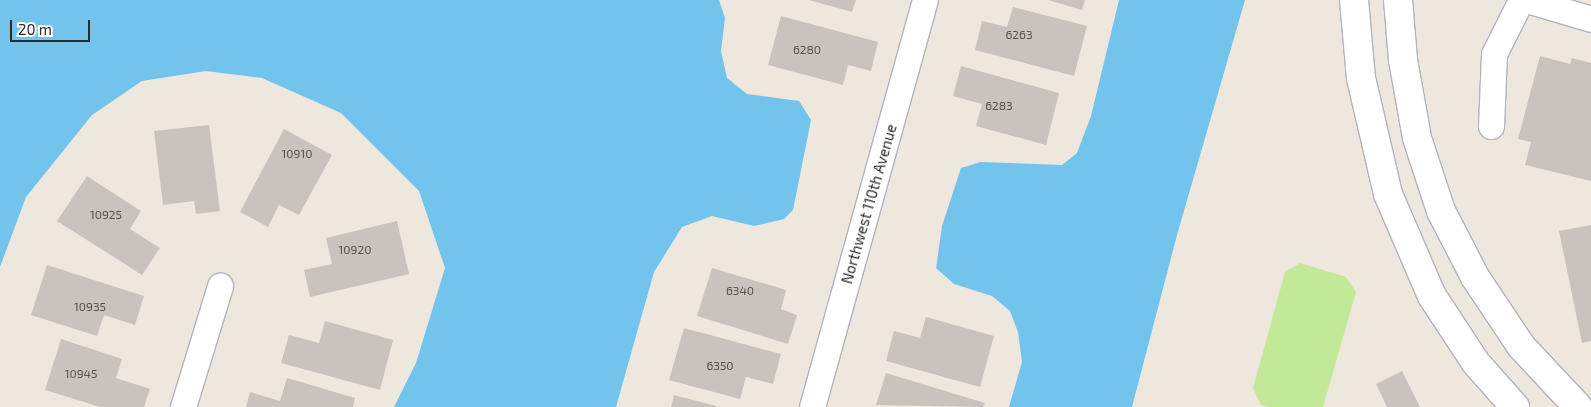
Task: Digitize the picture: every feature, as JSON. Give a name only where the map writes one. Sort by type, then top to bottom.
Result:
[{"type":"street","name":"Northwest 110th Avenue","points":[[812,407],[925,0]]},
{"type":"street","points":[[1354,0],[1361,78],[1388,194],[1432,296],[1476,363],[1516,407]]},
{"type":"street","points":[[1398,0],[1403,60],[1418,138],[1441,211],[1475,276],[1521,346],[1578,407]]},
{"type":"street","points":[[1491,126],[1494,54],[1521,0]]},
{"type":"street","points":[[1527,0],[1591,19]]},
{"type":"street","points":[[183,407],[220,286]]},
{"type":"green space","points":[[1300,263],[1346,277],[1356,292],[1323,407],[1270,407],[1261,405],[1253,388],[1285,272]]},
{"type":"water","points":[[0,0],[719,0],[725,18],[721,51],[727,78],[747,94],[799,101],[811,120],[793,210],[784,219],[754,226],[712,216],[682,227],[654,272],[616,407],[394,407],[416,363],[445,268],[419,191],[341,113],[262,78],[206,71],[142,81],[92,115],[26,197],[0,267]]},
{"type":"water","points":[[1119,0],[1245,0],[1177,235],[1132,407],[1009,407],[1022,362],[1018,332],[1010,311],[992,296],[954,284],[936,268],[942,226],[961,168],[981,162],[1062,165],[1077,153],[1091,116]]},
{"type":"building","points":[[809,0],[856,0],[852,12]]},
{"type":"building","points":[[1048,0],[1085,0],[1082,10]]},
{"type":"building","points":[[1013,7],[1087,26],[1074,76],[975,50],[982,21],[1007,27]]},
{"type":"building","points":[[781,16],[878,42],[871,71],[848,65],[843,85],[768,65]]},
{"type":"building","points":[[1540,56],[1570,64],[1572,58],[1591,63],[1591,181],[1525,165],[1531,142],[1518,139]]},
{"type":"building","points":[[961,66],[1059,93],[1046,145],[976,126],[982,104],[953,96]]},
{"type":"building","points":[[209,125],[220,211],[196,214],[194,201],[163,205],[154,131]]},
{"type":"building","points":[[284,129],[332,155],[299,215],[279,205],[268,227],[240,212]]},
{"type":"building","points":[[87,176],[141,211],[130,229],[160,248],[142,275],[57,221]]},
{"type":"building","points":[[397,221],[409,274],[310,297],[304,270],[332,264],[326,238]]},
{"type":"building","points":[[1591,225],[1591,341],[1582,343],[1559,231]]},
{"type":"building","points":[[47,265],[144,296],[135,325],[104,315],[97,336],[31,315]]},
{"type":"building","points":[[712,268],[786,290],[781,309],[797,315],[788,344],[697,316]]},
{"type":"building","points":[[926,317],[994,336],[980,387],[886,361],[894,331],[920,338]]},
{"type":"building","points":[[325,321],[393,340],[380,390],[281,363],[289,335],[319,343]]},
{"type":"building","points":[[684,328],[781,354],[773,384],[746,377],[740,399],[669,380]]},
{"type":"building","points":[[61,339],[122,359],[116,378],[150,389],[144,407],[100,407],[45,390]]},
{"type":"building","points":[[1402,371],[1420,407],[1387,407],[1376,384]]},
{"type":"building","points":[[886,373],[985,403],[983,407],[876,405]]},
{"type":"building","points":[[287,378],[355,398],[353,407],[246,407],[250,392],[280,401]]},
{"type":"building","points":[[674,395],[716,406],[716,407],[671,407]]}]
